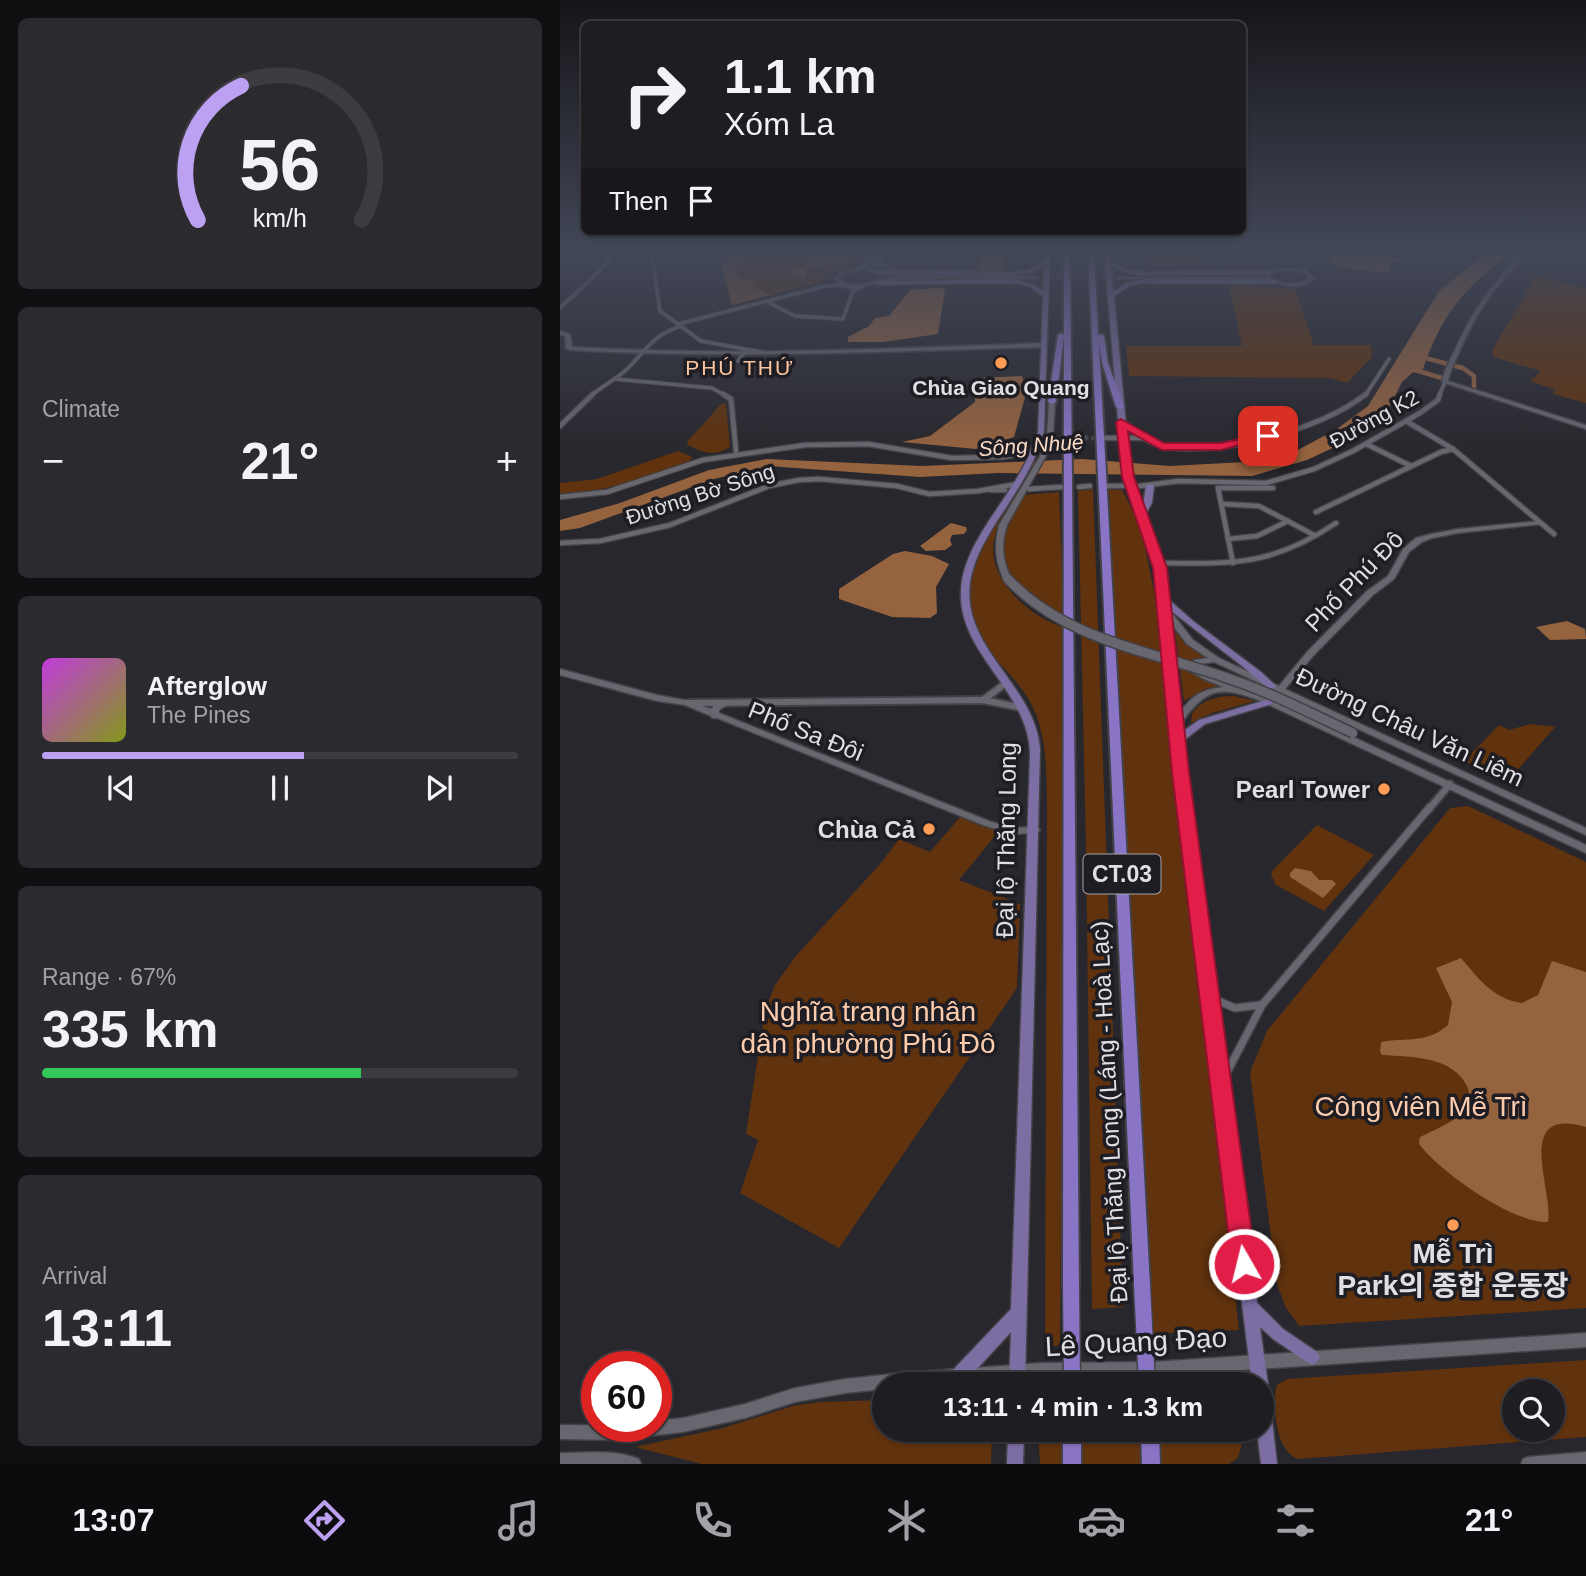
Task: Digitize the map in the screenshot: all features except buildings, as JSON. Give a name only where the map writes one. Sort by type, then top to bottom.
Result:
[{"type":"highway","points":[[1052,402],[1062,318]]},
{"type":"highway","name":"Đại lộ Thăng Long (Láng - Hoà Lạc)","points":[[1066,318],[1072,1372]]},
{"type":"highway","name":"Đại lộ Thăng Long (Láng - Hoà Lạc)","points":[[1094,318],[1146,1372]]},
{"type":"highway","points":[[1099,318],[1105,363],[1120,407]]},
{"type":"highway","points":[[1072,1442],[1072,1464]]},
{"type":"highway","points":[[1150,1442],[1151,1464]]},
{"type":"main road","name":"Đại lộ Thăng Long","points":[[1017,1372],[1036,749],[1023,708],[970,626],[965,587],[971,561],[1034,455],[1041,432],[1045,318]]},
{"type":"main road","points":[[1114,318],[1128,477],[1159,563],[1165,606],[1210,997],[1258,1372]]},
{"type":"main road","points":[[1044,375],[1052,402]]},
{"type":"main road","points":[[1007,578],[998,556],[1000,533],[1031,478]]},
{"type":"main road","points":[[1142,513],[1148,503],[1150,486]]},
{"type":"main road","points":[[1165,606],[1252,668],[1275,688]]},
{"type":"main road","points":[[1179,739],[1202,722],[1269,702]]},
{"type":"main road","points":[[1250,1307],[1278,1334],[1312,1357]]},
{"type":"main road","points":[[963,1372],[1020,1312]]},
{"type":"main road","points":[[1015,1464],[1016,1442]]},
{"type":"main road","points":[[1267,1442],[1269,1464]]},
{"type":"street","points":[[671,318],[701,341],[761,352]]},
{"type":"street","points":[[560,426],[606,382],[615,379],[634,362],[639,352],[656,335],[704,318]]},
{"type":"street","points":[[1473,318],[1450,365],[1445,382],[1586,426]]},
{"type":"street","points":[[560,333],[568,335],[569,348],[639,352],[761,352],[1044,345]]},
{"type":"street","points":[[738,361],[745,352]]},
{"type":"street","points":[[1130,438],[1144,438],[1162,446],[1221,446],[1282,432],[1338,411],[1366,394],[1389,359]]},
{"type":"street","points":[[615,379],[712,388],[724,393],[731,399],[739,453]]},
{"type":"street","name":"Đường K2","points":[[1140,486],[1179,481],[1266,483],[1321,466],[1366,444],[1438,400],[1445,382]]},
{"type":"street","points":[[1031,478],[1044,456],[1050,435],[1052,402]]},
{"type":"street","points":[[1406,421],[1452,449],[1554,534]]},
{"type":"street","points":[[1121,422],[1137,430],[1144,438]]},
{"type":"street","points":[[1075,438],[1084,438]]},
{"type":"street","points":[[1101,438],[1118,438]]},
{"type":"street","points":[[1053,439],[1062,439]]},
{"type":"street","points":[[560,497],[607,492],[703,460],[782,445],[868,444],[952,458],[1034,455]]},
{"type":"street","points":[[1366,444],[1411,466]]},
{"type":"street","points":[[993,457],[1027,446]]},
{"type":"street","points":[[1317,512],[1452,449]]},
{"type":"street","name":"Đường Bờ Sông","points":[[560,543],[600,541],[670,525],[769,486],[799,480],[897,486],[929,494],[978,491],[1019,482]]},
{"type":"street","points":[[1079,486],[1090,486]]},
{"type":"street","points":[[1107,486],[1123,486]]},
{"type":"street","points":[[1029,489],[1061,487]]},
{"type":"street","points":[[1233,563],[1217,488],[1273,488]]},
{"type":"street","points":[[978,491],[1005,490]]},
{"type":"street","points":[[1222,504],[1259,506],[1314,535]]},
{"type":"street","points":[[1228,538],[1257,536],[1288,521]]},
{"type":"street","points":[[1159,563],[1233,563],[1267,557],[1336,523]]},
{"type":"street","name":"Phố Phú Đô","points":[[1275,688],[1370,593],[1391,578],[1406,551],[1419,540],[1458,531],[1540,523]]},
{"type":"street","points":[[1007,578],[1028,602],[1061,622],[1232,680],[1353,733],[1386,754]]},
{"type":"street","name":"Đường Châu Văn Liêm","points":[[1165,606],[1191,642],[1216,660],[1586,832]]},
{"type":"street","name":"Đường Châu Văn Liêm","points":[[1216,660],[1197,662],[1192,668],[1199,674],[1246,691],[1386,754],[1586,849]]},
{"type":"street","name":"Phố Sa Đôi","points":[[560,672],[657,698],[687,703],[974,819],[1011,831],[1035,830]]},
{"type":"street","points":[[983,700],[1006,683]]},
{"type":"street","name":"Đường Châu Văn Liêm","points":[[1177,724],[1188,704],[1200,695],[1218,690],[1246,691]]},
{"type":"street","points":[[687,703],[983,700],[1023,708]]},
{"type":"street","points":[[715,716],[715,709],[728,702]]},
{"type":"street","points":[[1221,1085],[1262,1004],[1450,784]]},
{"type":"street","points":[[1210,997],[1229,1007],[1241,1009],[1262,1004]]},
{"type":"street","name":"Lê Quang Đạo","points":[[1108,1372],[1586,1340]]},
{"type":"street","name":"Lê Quang Đạo","points":[[560,1432],[648,1430],[683,1425],[745,1411],[795,1395],[872,1383]]},
{"type":"street","points":[[1528,1464],[1586,1459]]},
{"type":"street","points":[[560,1460],[610,1460],[634,1464]]},
{"type":"green space","points":[[1236,318],[1305,318],[1314,345],[1371,345],[1372,357],[1347,383],[1330,378],[1129,376],[1126,346],[1242,346]]},
{"type":"green space","points":[[1511,318],[1586,318],[1586,403],[1553,394],[1556,390],[1530,381],[1541,371],[1493,357],[1493,349]]},
{"type":"green space","points":[[726,403],[730,447],[709,453],[688,445],[687,442],[721,404]]},
{"type":"green space","points":[[678,451],[692,457],[690,461],[610,487],[560,493],[560,483],[597,479]]},
{"type":"green space","points":[[1093,489],[1123,1307],[1092,1309],[1078,491]]},
{"type":"green space","points":[[1109,490],[1122,490],[1141,527],[1155,596],[1239,1330],[1146,1334]]},
{"type":"green space","points":[[1059,492],[1064,620],[1015,581],[1003,555],[1011,519],[1023,495]]},
{"type":"green space","points":[[1014,493],[1016,494],[996,532],[993,548],[995,564],[1001,579],[1023,604],[1065,628],[1060,1346],[1045,1346],[1047,804],[1044,750],[1039,724],[1029,700],[986,645],[975,624],[971,604],[975,566],[982,548]]},
{"type":"green space","points":[[1175,631],[1207,658],[1187,663],[1189,670],[1224,686],[1205,689],[1184,701]]},
{"type":"green space","points":[[1234,696],[1255,701],[1212,713],[1191,723],[1192,714],[1205,702]]},
{"type":"green space","points":[[1531,724],[1555,727],[1508,781],[1464,761],[1499,725],[1509,730]]},
{"type":"green space","name":"Công viên Mễ Trì","points":[[1468,806],[1586,862],[1586,1308],[1299,1326],[1286,1308],[1277,1284],[1250,1072],[1267,1031],[1450,808]]},
{"type":"green space","name":"Nghĩa trang nhân dân phường Phú Đô","points":[[961,816],[999,831],[959,880],[1020,904],[1017,988],[839,1248],[740,1193],[758,1140],[746,1134],[765,1011],[775,985],[795,957],[881,863],[899,839],[930,852]]},
{"type":"green space","points":[[1317,825],[1374,855],[1324,911],[1276,885],[1271,875]]},
{"type":"green space","points":[[1586,1360],[1586,1437],[1565,1439],[1565,1379],[1502,1379],[1502,1442],[1521,1442],[1299,1459],[1291,1455],[1280,1438],[1275,1415],[1277,1385],[1287,1379]]},
{"type":"green space","points":[[872,1400],[872,1442],[992,1442],[991,1464],[702,1464],[635,1447],[672,1442],[672,1439],[723,1428],[793,1406],[819,1402]]},
{"type":"green space","points":[[1039,1442],[1242,1442],[1238,1458],[1229,1464],[1040,1464]]},
{"type":"shaded area","points":[[875,318],[940,318],[938,334],[883,342],[848,342],[848,337],[869,326]]},
{"type":"shaded area","points":[[1422,318],[1446,318],[1423,369],[1412,373],[1402,382],[1384,418],[1356,437],[1307,460],[1252,476],[999,473],[920,477],[768,466],[714,479],[580,528],[560,531],[560,520],[620,503],[709,470],[767,459],[922,466],[1082,459],[1170,466],[1245,462],[1294,452],[1337,429],[1368,406]]},
{"type":"shaded area","points":[[1022,376],[1027,390],[1014,437],[976,449],[902,442],[930,436],[975,402],[975,378]]},
{"type":"shaded area","points":[[951,523],[966,527],[967,530],[964,534],[952,535],[952,545],[945,550],[926,551],[920,546]]},
{"type":"shaded area","points":[[905,551],[932,556],[949,564],[936,587],[937,613],[930,618],[892,617],[839,599],[839,589],[893,554]]},
{"type":"shaded area","points":[[1567,621],[1585,629],[1586,639],[1550,640],[1536,627]]},
{"type":"shaded area","points":[[1295,868],[1311,871],[1319,880],[1332,880],[1336,884],[1323,898],[1290,877]]},
{"type":"shaded area","points":[[1461,958],[1495,993],[1522,1003],[1538,995],[1552,961],[1586,972],[1586,1127],[1563,1124],[1550,1128],[1543,1139],[1548,1222],[1516,1214],[1478,1194],[1443,1168],[1419,1144],[1420,1137],[1452,1120],[1466,1108],[1469,1091],[1462,1077],[1443,1064],[1431,1060],[1382,1055],[1380,1052],[1381,1042],[1432,1035],[1448,1025],[1452,1002],[1436,968]]},
{"type":"waterway","points":[[1418,356],[1463,368],[1474,376],[1474,389]]},
{"type":"waterway","points":[[1412,369],[1445,379]]},
{"type":"tunnel","points":[[1084,438],[1101,438]]},
{"type":"place","name":"Chùa Giao Quang","points":[[1001,363]]},
{"type":"place","name":"Pearl Tower","points":[[1384,789]]},
{"type":"place","name":"Chùa Cả","points":[[929,829]]},
{"type":"place","name":"Mễ Trì Park의 종합 운동장","points":[[1453,1225]]},
{"type":"district","name":"PHÚ THỨ","points":[[740,367]]},
{"type":"route","points":[[1244,1264],[1181,772],[1160,568],[1128,477],[1121,422],[1137,430],[1145,439],[1162,446],[1221,446],[1268,436]]},
{"type":"water label","name":"Sông Nhuệ","points":[[1031,445]]}]
